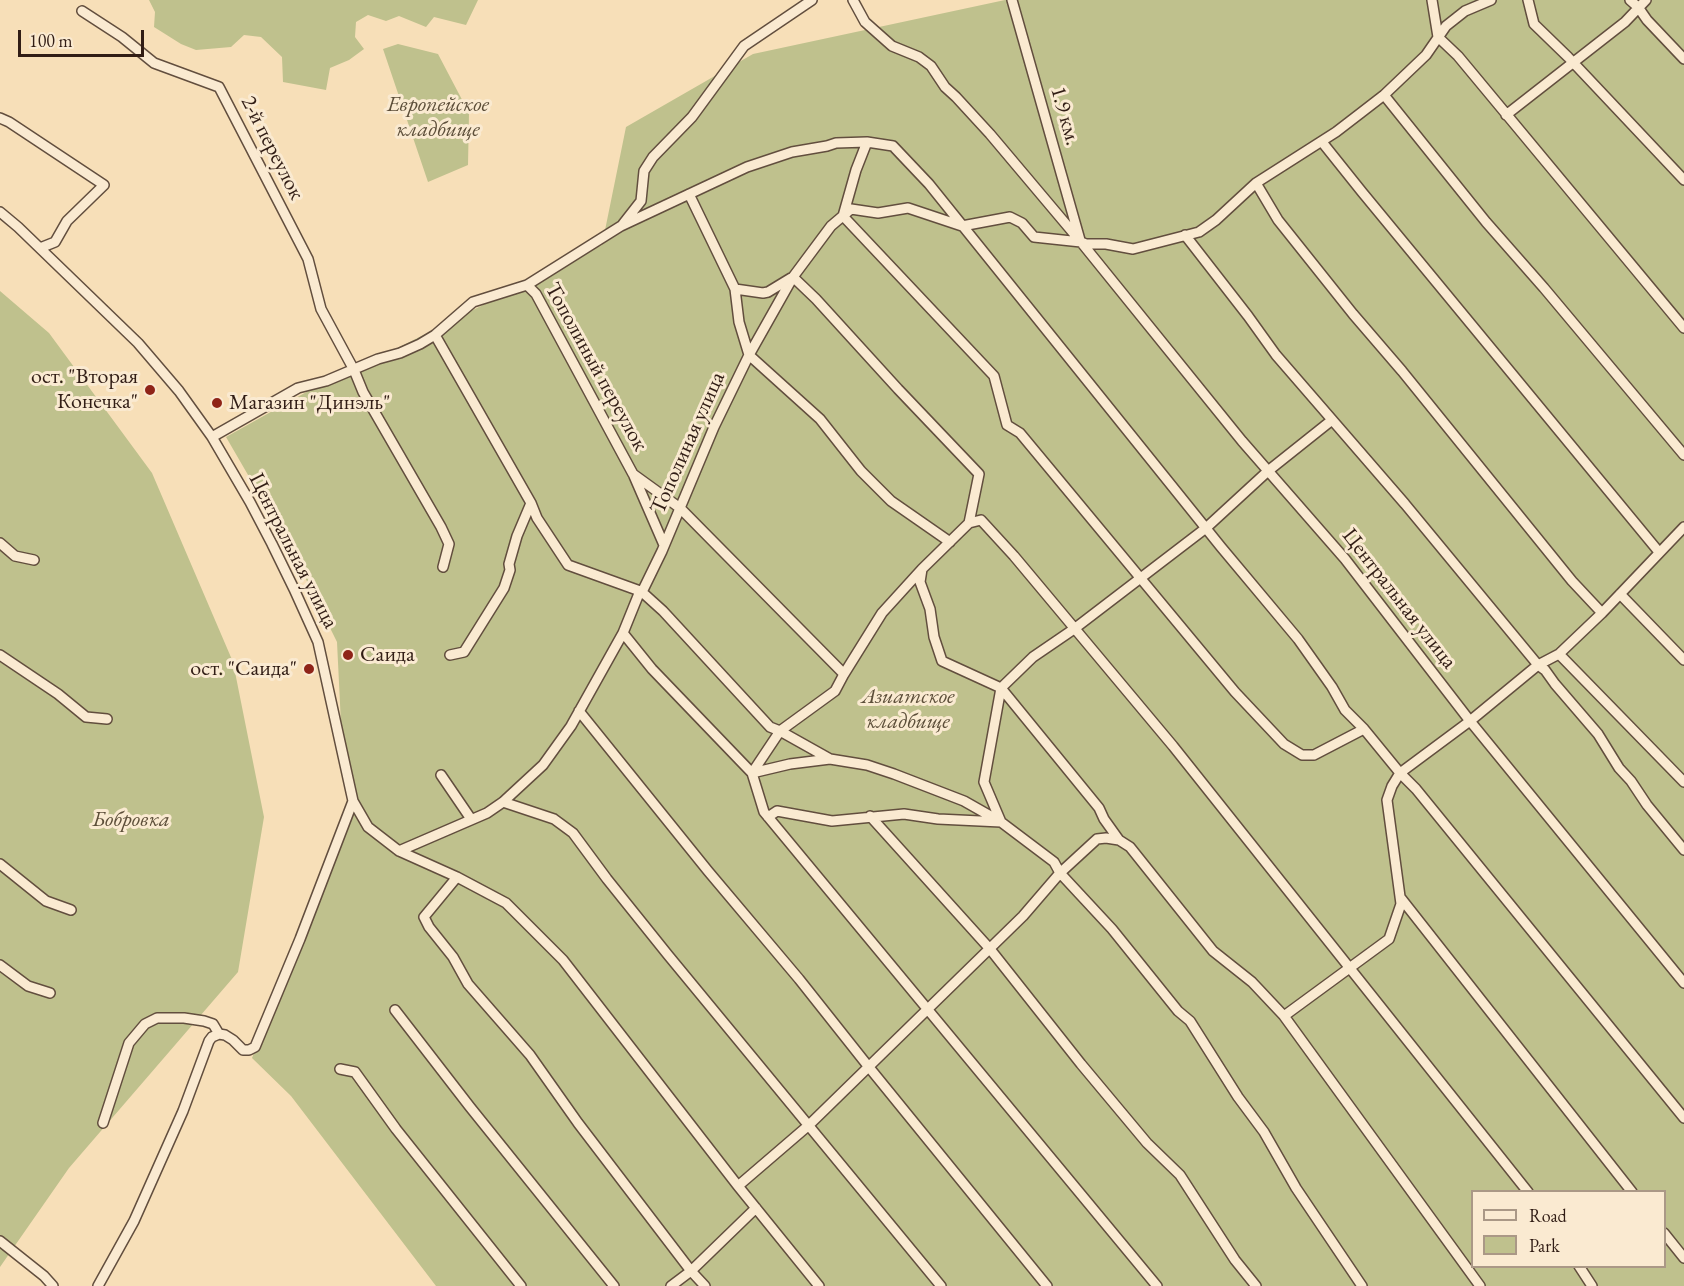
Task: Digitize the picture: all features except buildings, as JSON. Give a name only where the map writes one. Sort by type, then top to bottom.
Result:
[{"type":"street","points":[[621,226],[641,201],[644,171],[653,157],[692,117],[744,46],[812,0]]},
{"type":"street","name":"Центральная улица","points":[[853,0],[865,22],[892,46],[920,57],[931,66],[945,87],[990,134],[1268,471],[1345,559],[1470,721],[1684,983]]},
{"type":"street","name":"1.9 км.","points":[[1012,0],[1081,242]]},
{"type":"street","points":[[1432,0],[1438,37],[1458,56],[1684,328]]},
{"type":"street","points":[[843,216],[851,209],[878,213],[908,208],[962,226],[1010,217],[1023,224],[1034,237],[1133,249],[1199,232],[1216,220],[1256,183],[1322,142],[1384,95],[1426,56],[1446,26],[1466,11],[1491,0]]},
{"type":"street","points":[[1528,0],[1534,24],[1684,180]]},
{"type":"street","points":[[1630,0],[1684,59]]},
{"type":"street","points":[[1506,115],[1574,64],[1625,22],[1646,0]]},
{"type":"street","name":"2-й переулок","points":[[82,11],[122,37],[154,63],[219,87],[308,259],[321,309],[354,370],[363,392],[449,544],[443,567]]},
{"type":"street","points":[[1384,95],[1486,222],[1684,455]]},
{"type":"street","points":[[0,118],[104,185],[67,221],[55,242],[40,248]]},
{"type":"street","points":[[843,216],[856,170],[867,142]]},
{"type":"street","name":"Тополиный переулок","points":[[664,545],[633,474],[536,294],[527,285],[621,226],[747,167],[792,152],[836,143],[867,142],[893,146],[929,184],[1298,639],[1332,687],[1345,710],[1416,789],[1684,1118]]},
{"type":"street","points":[[1322,142],[1659,552]]},
{"type":"street","points":[[1256,183],[1278,220],[1353,314],[1572,581],[1602,613]]},
{"type":"street","points":[[689,194],[735,289],[739,322],[749,355],[820,419],[861,471],[891,501],[950,542]]},
{"type":"street","name":"Центральная улица","points":[[0,212],[138,343],[179,391],[212,437],[272,544],[318,642],[353,801],[368,827],[399,851],[506,903],[563,960],[738,1186],[819,1286]]},
{"type":"street","points":[[843,216],[994,376],[1007,425],[1020,433],[1237,694],[1284,744],[1302,754],[1314,755],[1364,729]]},
{"type":"street","name":"Тополиная улица","points":[[399,851],[487,813],[543,765],[571,726],[623,633],[664,545],[714,427],[749,355],[793,277],[825,233],[843,216]]},
{"type":"street","points":[[1185,235],[1276,355],[1405,504],[1598,734],[1619,768],[1684,850]]},
{"type":"street","points":[[735,289],[768,292],[793,277],[816,299],[979,474],[969,523]]},
{"type":"street","points":[[212,437],[298,388],[326,381],[420,344],[435,335],[473,302],[527,285]]},
{"type":"street","points":[[435,335],[531,502],[537,518],[568,565],[641,592],[663,611],[770,727],[830,759]]},
{"type":"street","points":[[1001,822],[984,782],[1001,688],[1034,657],[1206,528],[1268,471],[1332,420]]},
{"type":"street","name":"Тополиный переулок","points":[[633,474],[680,508],[844,674]]},
{"type":"street","points":[[450,655],[465,651],[504,588],[517,536],[531,502]]},
{"type":"street","points":[[752,772],[780,731],[835,691],[882,614],[922,569],[969,523],[981,520],[1014,556],[1180,754],[1527,1190]]},
{"type":"street","points":[[1284,1016],[1389,939],[1401,904],[1387,800],[1400,773],[1470,721],[1538,665],[1559,654],[1602,613],[1659,552],[1682,534]]},
{"type":"street","points":[[0,543],[15,556],[34,560]]},
{"type":"street","points":[[922,569],[920,582],[930,609],[934,637],[942,661],[1001,688],[1099,808],[1119,840],[1130,848],[1213,951],[1252,982],[1284,1016],[1480,1286]]},
{"type":"street","points":[[1620,594],[1684,660]]},
{"type":"street","points":[[623,633],[652,669],[752,772],[764,812],[1157,1286]]},
{"type":"street","points":[[1559,654],[1684,782]]},
{"type":"street","points":[[0,655],[58,694],[86,717],[107,719]]},
{"type":"street","points":[[579,711],[1047,1286]]},
{"type":"street","points":[[752,772],[830,759],[867,765],[984,810],[1054,862],[1060,873],[1112,929],[1178,1011],[1190,1021],[1238,1097],[1264,1132],[1296,1188],[1362,1286]]},
{"type":"street","points":[[441,775],[471,819]]},
{"type":"street","points":[[98,1286],[134,1221],[183,1112],[209,1041],[219,1034],[233,1040],[243,1050],[255,1047],[300,939],[353,801]]},
{"type":"street","points":[[502,802],[554,819],[573,833],[648,930],[941,1286]]},
{"type":"street","points":[[768,817],[777,811],[832,821],[904,814],[938,819],[1001,822]]},
{"type":"street","points":[[870,816],[990,948],[1103,1090],[1148,1143],[1180,1175],[1235,1260],[1256,1286]]},
{"type":"street","points":[[738,1186],[809,1125],[1023,916],[1060,873],[1097,839],[1104,819]]},
{"type":"street","points":[[1097,839],[1119,840]]},
{"type":"street","points":[[0,864],[46,901],[71,910]]},
{"type":"street","points":[[457,878],[424,918],[429,927],[453,957],[468,984],[530,1055],[578,1123],[691,1271],[705,1286]]},
{"type":"street","points":[[1400,897],[1631,1190]]},
{"type":"street","points":[[0,965],[28,986],[50,993]]},
{"type":"street","points":[[395,1010],[614,1286]]},
{"type":"street","points":[[103,1123],[129,1043],[145,1024],[157,1018],[204,1021],[213,1024],[219,1034]]},
{"type":"street","points":[[340,1069],[355,1072],[396,1129],[521,1286]]},
{"type":"street","points":[[671,1286],[691,1271],[756,1208]]},
{"type":"street","points":[[1666,1234],[1684,1258]]},
{"type":"street","points":[[0,1241],[44,1276],[52,1286]]},
{"type":"street","points":[[1580,1268],[1592,1286]]},
{"type":"green space","points":[[149,0],[478,0],[466,25],[434,17],[426,27],[399,16],[386,21],[368,15],[356,22],[355,37],[364,49],[349,60],[330,68],[326,90],[283,82],[282,57],[261,37],[244,35],[231,47],[196,50],[181,44],[154,27],[155,12]]},
{"type":"green space","name":"Азиатское кладбище","points":[[1005,0],[1684,0],[1684,1286],[436,1286],[291,1096],[252,1058],[353,801],[341,724],[337,642],[291,549],[226,437],[310,390],[602,245],[626,127],[753,54]]},
{"type":"green space","name":"Европейское кладбище","points":[[398,44],[438,54],[469,113],[468,165],[428,182],[383,49]]},
{"type":"green space","name":"Бобровка","points":[[0,291],[49,333],[152,473],[233,662],[264,817],[238,972],[69,1168],[0,1267]]},
{"type":"place","name":"ост. \"Вторая Конечка\"","points":[[150,390]]},
{"type":"place","name":"Магазин \"Динэль\"","points":[[217,403]]},
{"type":"place","name":"Саида","points":[[348,655]]},
{"type":"place","name":"ост. \"Саида\"","points":[[309,669]]}]
